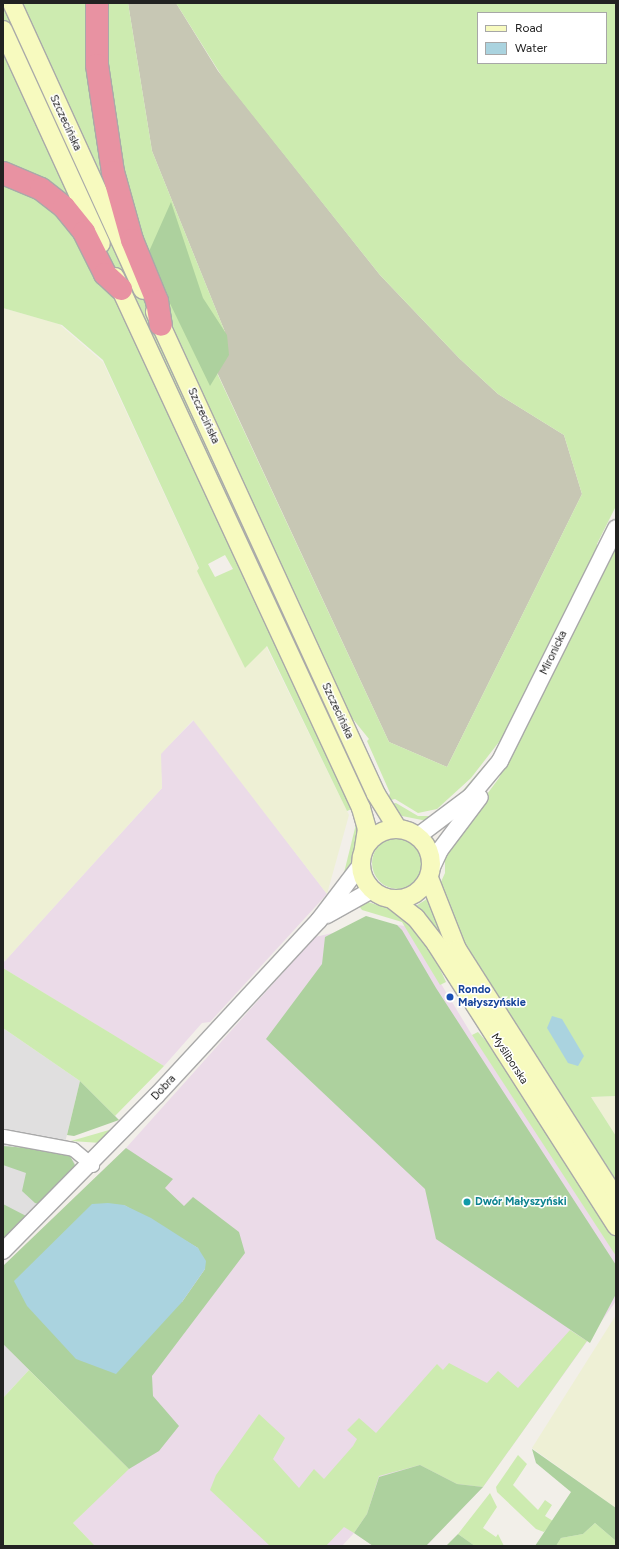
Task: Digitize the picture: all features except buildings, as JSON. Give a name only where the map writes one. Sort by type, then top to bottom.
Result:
[{"type":"highway","points":[[97,3],[97,65],[112,164],[132,240],[157,301],[161,325]]},
{"type":"highway","points":[[3,173],[41,190],[64,207],[84,232],[105,274],[121,289]]},
{"type":"main road","name":"Szczecińska","points":[[12,3],[133,270],[161,325],[336,709],[379,800],[397,828]]},
{"type":"main road","name":"Szczecińska","points":[[3,30],[121,289],[362,808],[367,829],[362,857]]},
{"type":"main road","points":[[397,828],[418,836],[431,855],[430,872],[415,894],[394,900],[372,890],[362,857],[377,834],[397,828]]},
{"type":"main road","name":"Myśliborska","points":[[430,872],[457,949],[616,1199]]},
{"type":"main road","name":"Myśliborska","points":[[394,900],[416,918],[436,944],[616,1226]]},
{"type":"street","name":"Mironicka","points":[[430,872],[490,776],[616,528]]},
{"type":"street","name":"Mironicka","points":[[418,836],[446,818],[490,776]]},
{"type":"street","name":"Dobra","points":[[3,1251],[92,1165],[319,920],[362,857]]},
{"type":"street","name":"Dobra","points":[[319,920],[372,890]]},
{"type":"street","points":[[3,1136],[67,1147],[92,1165]]},
{"type":"shaded area","points":[[128,3],[176,3],[218,71],[380,275],[459,358],[498,394],[564,435],[582,494],[447,767],[389,742],[203,342],[225,332],[152,151]]},
{"type":"shaded area","points":[[3,308],[59,324],[103,362],[245,668],[266,646],[349,815],[327,894],[193,720],[161,754],[162,788],[5,961],[3,957]]},
{"type":"shaded area","points":[[194,720],[327,894],[210,1022],[202,1023],[164,1066],[3,968],[3,963],[162,788],[160,754]]},
{"type":"shaded area","points":[[377,923],[406,926],[472,1035],[616,1234],[616,1301],[483,1487],[426,1546],[373,1546],[354,1533],[342,1546],[95,1546],[73,1523],[128,1468],[3,1344],[3,1266],[126,1148],[315,937]]},
{"type":"shaded area","points":[[3,1028],[80,1081],[63,1151],[74,1161],[77,1169],[3,1245]]},
{"type":"shaded area","points":[[616,1096],[616,1136],[591,1097]]},
{"type":"shaded area","points":[[616,1315],[616,1508],[532,1448]]},
{"type":"shaded area","points":[[3,1344],[29,1370],[3,1398]]},
{"type":"green space","points":[[3,3],[128,3],[152,151],[225,332],[203,343],[389,742],[447,767],[582,494],[564,435],[498,394],[459,358],[380,275],[223,78],[176,3],[616,3],[616,506],[597,544],[597,555],[513,724],[471,778],[437,809],[418,813],[395,799],[387,801],[390,793],[367,741],[369,739],[348,713],[372,800],[347,811],[267,646],[245,668],[197,571],[199,568],[103,360],[62,325],[3,308]],"holes":[[[225,555],[233,569],[215,577],[208,564]]]},
{"type":"green space","points":[[171,202],[203,298],[227,335],[229,355],[210,386],[147,256]]},
{"type":"green space","points":[[616,540],[616,1096],[591,1097],[616,1136],[616,1187],[463,947],[439,886],[445,873],[445,851],[499,778]]},
{"type":"green space","points":[[500,747],[477,781],[432,822],[402,816],[389,804],[396,803],[418,816],[432,816],[458,796]]},
{"type":"green space","points":[[357,820],[359,836],[352,868],[342,881]]},
{"type":"green space","points":[[398,837],[408,839],[416,845],[422,853],[424,863],[422,873],[416,881],[408,887],[398,889],[388,887],[380,881],[374,873],[372,863],[374,853],[380,845],[388,839]]},
{"type":"green space","points":[[427,899],[449,947],[616,1209],[616,1215],[414,907]]},
{"type":"green space","points":[[365,901],[399,912],[428,943],[446,982],[440,985],[402,922],[362,910],[359,906]]},
{"type":"green space","points":[[366,916],[397,925],[402,930],[436,988],[616,1265],[616,1294],[590,1343],[436,1239],[425,1189],[266,1039],[322,964],[325,937]]},
{"type":"green space","points":[[3,968],[164,1066],[115,1116],[80,1081],[3,1028]]},
{"type":"green space","points":[[478,1032],[503,1060],[616,1238],[616,1256],[472,1035]]},
{"type":"green space","points":[[80,1081],[119,1120],[74,1136],[67,1135]]},
{"type":"green space","points":[[116,1128],[101,1143],[71,1141]]},
{"type":"green space","points":[[3,1146],[63,1151],[69,1154],[77,1169],[43,1205],[35,1203],[22,1191],[26,1173],[3,1165]]},
{"type":"green space","points":[[126,1148],[173,1179],[165,1188],[184,1206],[193,1197],[239,1232],[245,1253],[152,1376],[153,1396],[179,1426],[159,1451],[129,1469],[3,1344],[3,1266]],"holes":[[[124,1205],[198,1248],[205,1269],[182,1302]]]},
{"type":"green space","points":[[3,1204],[30,1218],[3,1245]]},
{"type":"green space","points":[[570,1330],[587,1341],[483,1487],[457,1484],[420,1465],[379,1476],[367,1514],[354,1533],[344,1527],[326,1546],[270,1546],[210,1490],[216,1475],[259,1414],[285,1438],[273,1459],[299,1488],[314,1469],[324,1479],[353,1446],[357,1439],[347,1430],[359,1418],[376,1433],[437,1364],[443,1370],[449,1363],[487,1383],[498,1371],[518,1388]]},
{"type":"green space","points":[[29,1370],[129,1469],[73,1523],[95,1546],[3,1546],[3,1398]]},
{"type":"green space","points":[[532,1449],[616,1508],[616,1541],[595,1523],[583,1534],[561,1538],[556,1546],[535,1546],[571,1492],[536,1463]]},
{"type":"green space","points":[[518,1455],[527,1464],[513,1485],[538,1510],[545,1500],[552,1505],[545,1516],[553,1521],[544,1532],[536,1529],[497,1492],[496,1487]]},
{"type":"green space","points":[[420,1465],[457,1484],[483,1487],[426,1546],[373,1546],[354,1533],[367,1514],[379,1477]]},
{"type":"green space","points":[[490,1493],[497,1507],[483,1528],[496,1537],[498,1534],[504,1546],[475,1546],[458,1534]]},
{"type":"green space","points":[[595,1523],[616,1541],[616,1546],[556,1546],[561,1538],[583,1534]]},
{"type":"green space","points":[[458,1534],[475,1546],[446,1546]]},
{"type":"water","points":[[552,1016],[562,1019],[584,1056],[578,1066],[568,1063],[547,1028]]},
{"type":"water","points":[[108,1203],[124,1205],[151,1218],[198,1248],[206,1261],[205,1269],[182,1302],[116,1374],[76,1359],[27,1306],[14,1281],[92,1204]]},
{"type":"place","name":"Rondo Małyszyńskie","points":[[450,997]]},
{"type":"place","name":"Dwór Małyszyński","points":[[467,1202]]}]
